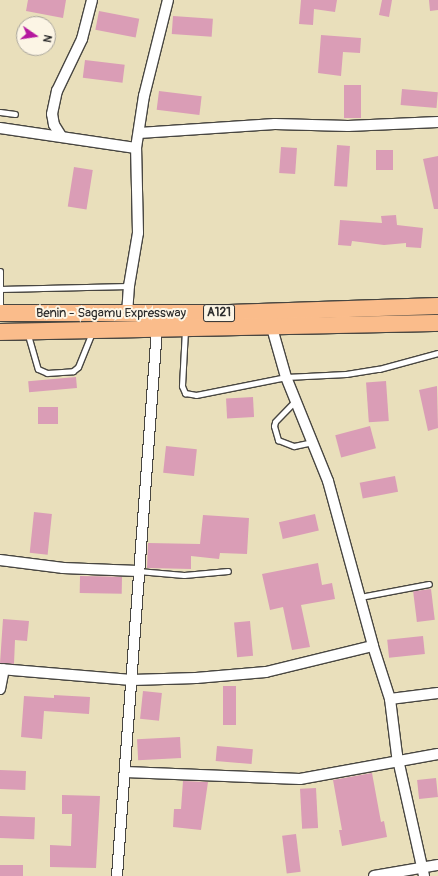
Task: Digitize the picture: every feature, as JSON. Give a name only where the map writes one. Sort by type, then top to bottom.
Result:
[{"type":"highway","name":"Benin - Sagamu Expressway","points":[[0,313],[127,314],[438,306]]},
{"type":"highway","name":"A121","points":[[0,332],[272,328],[438,323]]},
{"type":"street","points":[[61,136],[54,125],[53,106],[57,92],[82,39],[92,0]]},
{"type":"street","points":[[127,314],[129,286],[138,233],[136,148],[144,96],[168,0]]},
{"type":"street","points":[[139,132],[275,124],[348,126],[438,122]]},
{"type":"street","points":[[0,128],[136,148]]},
{"type":"street","points":[[272,328],[286,377],[328,481],[373,646],[390,699],[398,760],[423,872]]},
{"type":"street","points":[[117,876],[132,680],[138,571],[157,329]]},
{"type":"street","points":[[0,560],[63,568],[138,571]]},
{"type":"street","points":[[0,689],[2,669],[132,680],[196,678],[266,672],[373,646]]},
{"type":"street","points":[[390,699],[438,693]]},
{"type":"street","points":[[125,772],[300,779],[398,760],[438,754]]},
{"type":"street","points":[[374,876],[423,872],[438,865]]},
{"type":"lane","points":[[0,112],[16,114]]},
{"type":"lane","points":[[0,271],[0,307]]},
{"type":"lane","points":[[0,289],[129,286]]},
{"type":"lane","points":[[185,329],[182,386],[185,393],[196,395],[286,377],[359,372],[438,352]]},
{"type":"lane","points":[[28,332],[38,369],[48,373],[73,371],[78,367],[93,331]]},
{"type":"lane","points":[[296,400],[275,422],[274,426],[278,440],[294,446],[313,442]]},
{"type":"lane","points":[[138,571],[184,575],[228,571]]},
{"type":"lane","points":[[360,597],[429,584]]},
{"type":"building","points":[[28,0],[66,0],[63,18],[26,11]]},
{"type":"building","points":[[301,0],[337,0],[335,12],[314,9],[313,25],[299,24]]},
{"type":"building","points":[[382,0],[392,0],[389,17],[379,15]]},
{"type":"building","points":[[429,0],[438,0],[438,10],[430,11]]},
{"type":"building","points":[[99,11],[139,19],[136,37],[95,30]]},
{"type":"building","points":[[173,16],[213,19],[212,37],[172,34]]},
{"type":"building","points":[[321,35],[361,38],[360,53],[343,52],[341,76],[318,73]]},
{"type":"building","points":[[85,60],[125,65],[123,83],[83,78]]},
{"type":"building","points":[[344,85],[361,85],[361,118],[344,118]]},
{"type":"building","points":[[402,89],[438,92],[436,108],[401,105]]},
{"type":"building","points":[[159,91],[202,96],[199,115],[157,110]]},
{"type":"building","points":[[337,145],[350,146],[347,187],[334,186]]},
{"type":"building","points":[[281,147],[297,148],[295,174],[279,173]]},
{"type":"building","points":[[376,150],[393,150],[393,170],[376,170]]},
{"type":"building","points":[[438,156],[438,209],[434,209],[423,159]]},
{"type":"building","points":[[74,167],[93,170],[87,209],[68,207]]},
{"type":"building","points":[[396,215],[397,225],[423,228],[421,248],[406,247],[406,243],[384,245],[352,241],[351,246],[338,245],[340,220],[382,223],[381,216]]},
{"type":"building","points":[[76,377],[77,388],[29,392],[28,381]]},
{"type":"building","points":[[386,381],[389,421],[369,422],[366,382]]},
{"type":"building","points":[[437,386],[438,428],[428,431],[419,390]]},
{"type":"building","points":[[253,397],[254,417],[227,418],[226,398]]},
{"type":"building","points":[[38,407],[58,407],[58,424],[38,424]]},
{"type":"building","points":[[370,426],[376,448],[341,458],[335,435]]},
{"type":"building","points":[[166,446],[197,449],[194,476],[163,473]]},
{"type":"building","points":[[395,476],[398,492],[363,499],[360,483]]},
{"type":"building","points":[[34,512],[52,514],[48,555],[30,553]]},
{"type":"building","points":[[315,514],[319,531],[283,539],[279,522]]},
{"type":"building","points":[[203,515],[249,518],[247,554],[220,553],[219,559],[191,556],[191,569],[147,568],[148,543],[200,544]]},
{"type":"building","points":[[318,563],[322,585],[332,583],[335,599],[301,605],[310,647],[292,650],[283,607],[270,610],[262,574]]},
{"type":"building","points":[[80,576],[122,577],[122,594],[80,593]]},
{"type":"building","points":[[431,589],[435,620],[417,622],[413,591]]},
{"type":"building","points":[[3,619],[29,621],[27,641],[15,640],[14,664],[0,663]]},
{"type":"building","points":[[250,621],[253,656],[237,657],[234,622]]},
{"type":"building","points":[[423,636],[425,654],[389,658],[387,640]]},
{"type":"building","points":[[223,686],[236,686],[236,725],[223,725]]},
{"type":"building","points":[[143,691],[162,693],[159,721],[140,719]]},
{"type":"building","points":[[54,695],[90,697],[89,714],[44,711],[42,739],[21,737],[24,696],[54,698]]},
{"type":"building","points":[[180,737],[181,758],[138,760],[137,739]]},
{"type":"building","points":[[217,746],[253,749],[252,764],[216,761]]},
{"type":"building","points":[[0,770],[26,771],[25,790],[0,789]]},
{"type":"building","points":[[372,773],[381,822],[384,821],[387,837],[342,846],[339,830],[342,830],[333,780]]},
{"type":"building","points":[[436,778],[438,797],[419,799],[417,780]]},
{"type":"building","points":[[183,781],[208,782],[201,830],[173,827],[174,809],[181,809]]},
{"type":"building","points":[[316,788],[318,828],[302,829],[300,789]]},
{"type":"building","points":[[62,795],[100,796],[96,868],[50,867],[50,845],[71,846],[72,814],[62,814]]},
{"type":"building","points":[[0,816],[35,817],[34,839],[0,838]]},
{"type":"building","points":[[296,834],[301,872],[287,873],[282,836]]},
{"type":"building","points":[[0,865],[23,865],[23,876],[0,876]]}]
